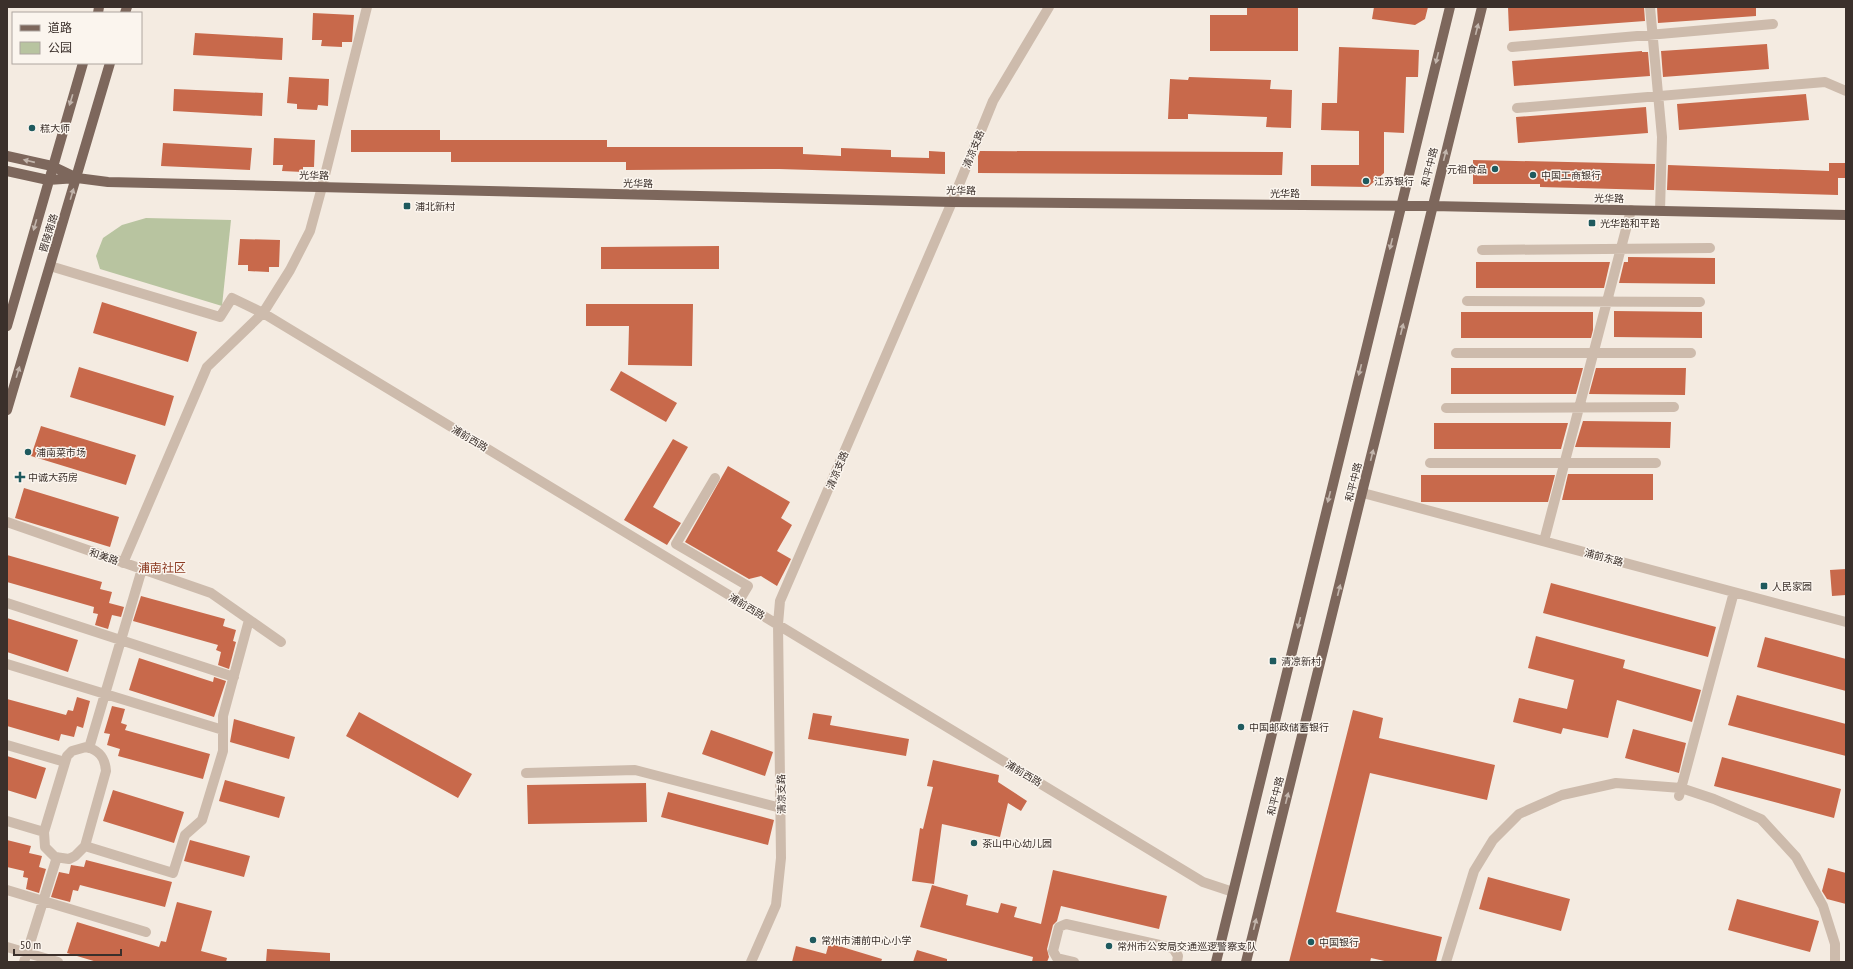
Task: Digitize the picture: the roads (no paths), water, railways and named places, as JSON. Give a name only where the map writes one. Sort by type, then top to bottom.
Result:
[{"type":"main road","name":"和平中路","points":[[1216,962],[1450,7]]},
{"type":"main road","name":"和平中路","points":[[1246,962],[1482,7]]},
{"type":"main road","name":"晋陵南路","points":[[7,326],[83,64]]},
{"type":"main road","name":"晋陵南路","points":[[7,410],[110,64]]},
{"type":"main road","name":"光华路","points":[[7,156],[52,166],[77,178]]},
{"type":"main road","name":"光华路","points":[[7,171],[48,180],[77,178],[108,182],[952,202],[1432,206],[1846,215]]},
{"type":"street","points":[[123,563],[208,367],[263,313],[290,270],[310,230],[367,7]]},
{"type":"street","name":"清凉支路","points":[[751,962],[776,905],[781,858],[778,624],[780,601],[952,202],[993,101],[1049,7]]},
{"type":"street","points":[[1650,7],[1662,137],[1660,211]]},
{"type":"street","points":[[1512,47],[1773,24]]},
{"type":"street","points":[[1517,108],[1825,82],[1846,91]]},
{"type":"street","points":[[1544,541],[1631,210]]},
{"type":"street","points":[[1482,250],[1710,248]]},
{"type":"street","name":"浦前西路","points":[[50,266],[220,317],[232,298],[263,313],[1203,882],[1233,892]]},
{"type":"street","points":[[1467,301],[1700,302]]},
{"type":"street","points":[[1456,353],[1691,353]]},
{"type":"street","points":[[1446,408],[1674,407]]},
{"type":"street","points":[[1430,463],[1656,463]]},
{"type":"street","points":[[715,478],[676,544],[748,586],[739,601]]},
{"type":"street","name":"浦前东路","points":[[1363,493],[1846,622]]},
{"type":"street","name":"和美路","points":[[7,522],[210,593],[281,642]]},
{"type":"street","points":[[89,748],[142,569]]},
{"type":"street","points":[[1680,792],[1734,592]]},
{"type":"street","points":[[7,603],[234,677]]},
{"type":"street","points":[[85,846],[173,873],[185,835],[202,820],[223,751],[223,716],[249,620]]},
{"type":"street","points":[[7,664],[223,730]]},
{"type":"street","points":[[7,745],[65,762]]},
{"type":"street","points":[[79,748],[89,748],[98,752],[103,757],[106,771],[85,846],[75,856],[69,859],[57,857],[49,852],[45,847],[44,832],[67,756],[72,751],[79,748]]},
{"type":"street","points":[[526,773],[635,770],[781,808]]},
{"type":"street","points":[[1446,962],[1474,872],[1493,840],[1519,814],[1562,795],[1616,783],[1680,792],[1714,799],[1761,819],[1796,857],[1824,906],[1835,944],[1835,962]]},
{"type":"street","points":[[7,821],[44,832]]},
{"type":"street","points":[[26,958],[57,857]]},
{"type":"street","points":[[7,890],[146,932]]},
{"type":"street","points":[[1074,962],[1057,958],[1053,951],[1059,927],[1066,924],[1173,948],[1178,956],[1177,962]]},
{"type":"street","points":[[7,947],[26,958],[58,962]]},
{"type":"place","name":"糕大师","points":[[32,128]]},
{"type":"place","name":"元祖食品","points":[[1495,169]]},
{"type":"place","name":"中国工商银行","points":[[1533,175]]},
{"type":"place","name":"江苏银行","points":[[1366,181]]},
{"type":"place","name":"浦北新村","points":[[407,206]]},
{"type":"place","name":"光华路和平路","points":[[1592,223]]},
{"type":"place","name":"浦南菜市场","points":[[28,452]]},
{"type":"place","name":"中诚大药房","points":[[20,477]]},
{"type":"place","name":"人民家园","points":[[1764,586]]},
{"type":"place","name":"清凉新村","points":[[1273,661]]},
{"type":"place","name":"中国邮政储蓄银行","points":[[1241,727]]},
{"type":"place","name":"茶山中心幼儿园","points":[[974,843]]},
{"type":"place","name":"常州市浦前中心小学","points":[[813,940]]},
{"type":"place","name":"中国银行","points":[[1311,942]]},
{"type":"place","name":"常州市公安局交通巡逻警察支队","points":[[1109,946]]},
{"type":"district","name":"浦南社区","points":[[162,568]]}]
